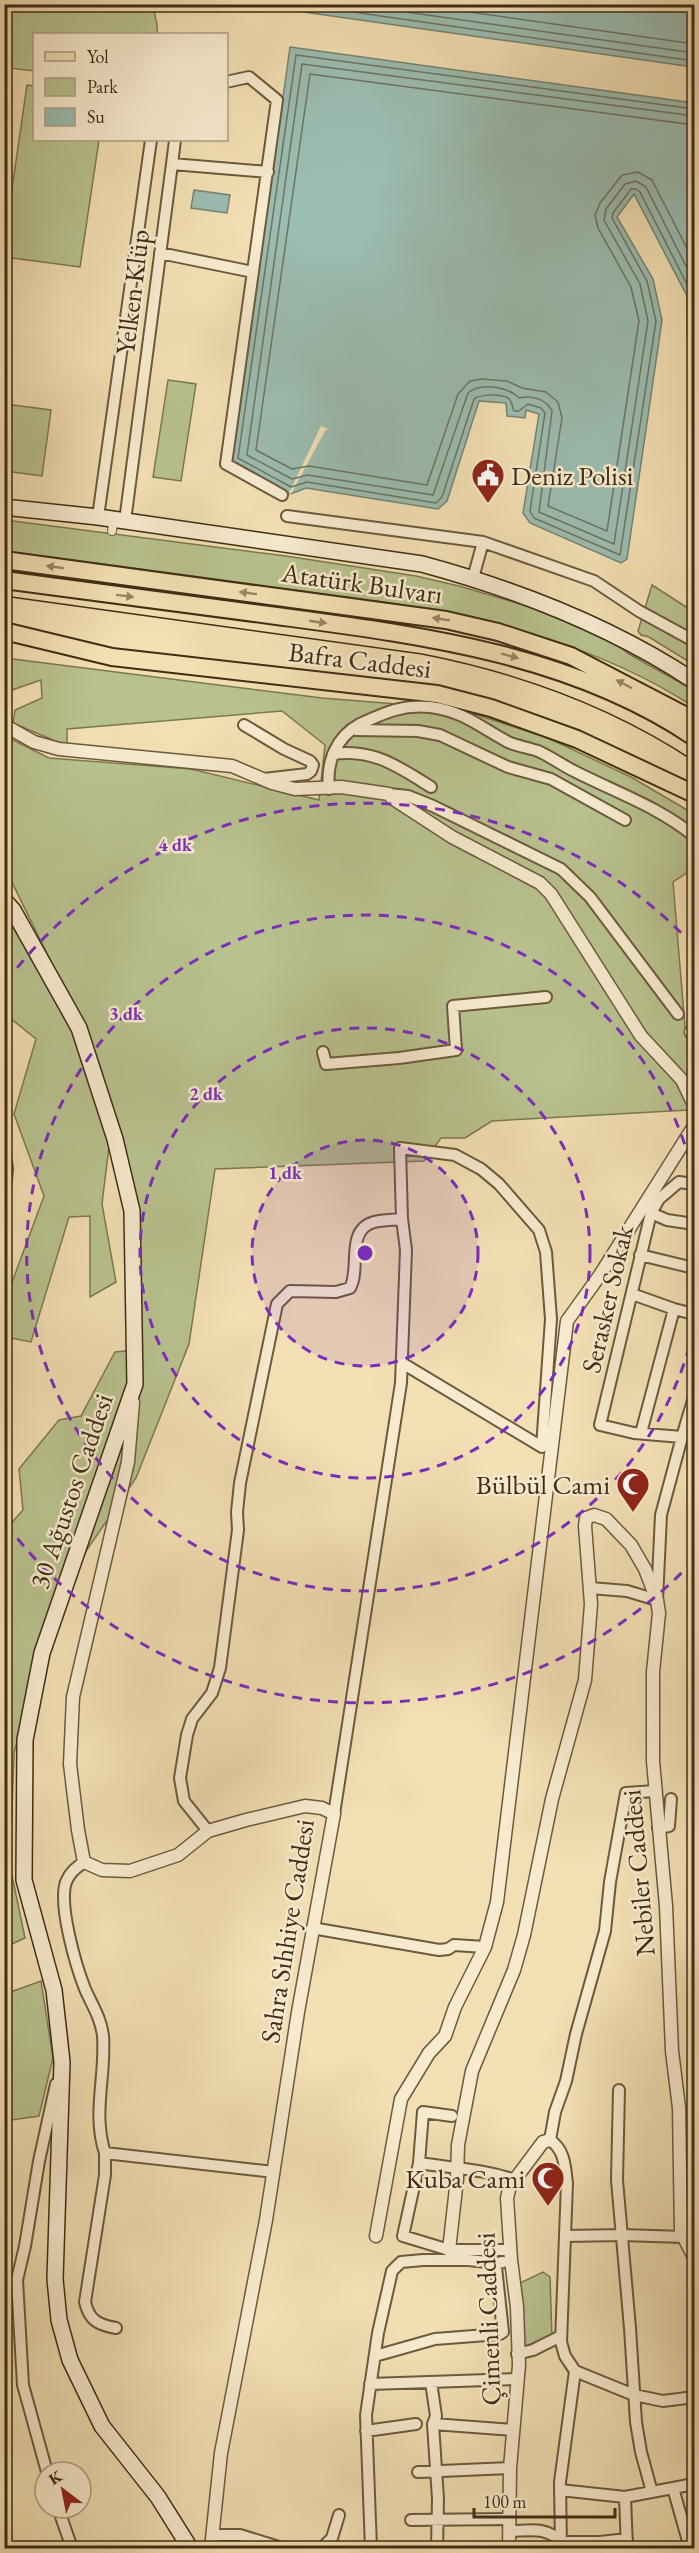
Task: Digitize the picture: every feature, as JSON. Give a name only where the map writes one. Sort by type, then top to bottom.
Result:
[{"type":"main road","points":[[4,507],[113,520],[422,564],[473,578],[564,611],[660,658],[694,681]]},
{"type":"main road","name":"Atatürk Bulvarı","points":[[4,560],[456,622],[498,632],[571,656],[694,720]]},
{"type":"main road","name":"Atatürk Bulvarı","points":[[4,580],[367,628],[469,645],[525,660],[580,679],[642,707],[694,737]]},
{"type":"main road","name":"Bafra Caddesi","points":[[4,625],[119,649],[441,687],[539,714],[666,770],[694,787]]},
{"type":"main road","name":"Bafra Caddesi","points":[[4,631],[112,657],[437,694],[491,708],[577,739],[694,794]]},
{"type":"main road","name":"30 Ağustos Caddesi","points":[[9,905],[79,1028],[115,1139],[132,1211],[135,1384],[42,1653],[25,1740],[24,1880],[54,1990],[62,2062],[55,2280],[59,2320],[70,2360],[102,2427],[158,2497],[190,2548]]},
{"type":"street","points":[[228,82],[249,77],[277,100],[226,464],[282,495]]},
{"type":"street","points":[[113,520],[151,141]]},
{"type":"street","name":"Yelken Klüp","points":[[113,520],[160,253],[175,141]]},
{"type":"street","points":[[172,164],[268,172]]},
{"type":"street","points":[[160,253],[253,272]]},
{"type":"street","points":[[287,516],[483,542],[594,581],[639,611],[694,641]]},
{"type":"street","points":[[473,578],[483,542]]},
{"type":"street","points":[[329,789],[327,775],[333,754],[339,741],[349,730],[400,707],[430,707],[448,711],[485,727],[509,742],[540,752],[575,772],[623,792],[683,826],[694,836]]},
{"type":"street","points":[[4,725],[34,742],[59,749],[232,766],[295,789],[341,787],[408,796],[434,806],[561,869],[591,897],[678,1014]]},
{"type":"street","points":[[244,725],[310,761],[313,765],[307,774],[264,779]]},
{"type":"street","points":[[349,730],[369,728],[406,730],[440,735],[508,767],[551,779],[626,820]]},
{"type":"street","points":[[333,754],[352,751],[395,764],[431,787]]},
{"type":"street","points":[[389,794],[453,837],[540,883],[551,894],[641,1036],[682,1080],[694,1105]]},
{"type":"street","points":[[4,888],[9,905]]},
{"type":"street","points":[[323,1052],[326,1064],[399,1058],[456,1050],[453,1006],[546,997]]},
{"type":"street","points":[[376,2236],[401,2099],[429,2053],[445,2036],[455,2007],[492,1928],[502,1873],[535,1570],[553,1447],[567,1321],[600,1275],[694,1126]]},
{"type":"street","points":[[4,1145],[7,1169],[4,1201]]},
{"type":"street","points":[[334,1814],[366,1601],[393,1443],[402,1363],[406,1250],[402,1219],[400,1148],[455,1155],[481,1169],[499,1184],[539,1230],[546,1252],[551,1319],[542,1447],[402,1363]]},
{"type":"street","name":"Serasker Sokak","points":[[641,1433],[600,1425],[651,1213],[668,1189],[679,1182],[694,1184]]},
{"type":"street","points":[[651,1213],[667,1221],[694,1224]]},
{"type":"street","points":[[208,1831],[184,1801],[180,1778],[192,1719],[212,1693],[220,1668],[238,1530],[240,1483],[277,1304],[290,1291],[336,1292],[350,1288],[354,1282],[356,1238],[360,1231],[372,1222],[402,1219]]},
{"type":"street","points":[[640,1255],[694,1268]]},
{"type":"street","points":[[632,1294],[694,1314]]},
{"type":"street","points":[[674,1309],[641,1433],[682,1437]]},
{"type":"street","points":[[116,2328],[96,2323],[88,2314],[85,2302],[105,2175],[105,2153],[98,2118],[104,2062],[103,2033],[99,2017],[76,1962],[66,1918],[65,1884],[73,1870],[84,1862],[70,1764],[73,1697],[128,1462],[135,1384]]},
{"type":"street","points":[[449,2250],[458,2169],[458,2145],[472,2071],[514,1970],[524,1935],[560,1767],[567,1753],[585,1680],[590,1588],[627,1591],[657,1600],[661,1515],[694,1396]]},
{"type":"street","name":"Nebiler Caddesi","points":[[590,1588],[586,1518],[594,1515],[606,1520],[631,1545],[645,1569],[657,1600],[659,1613],[653,1672],[652,1730],[655,1791],[669,1965],[672,2051],[679,2108],[679,2202],[684,2237],[694,2257]]},
{"type":"street","points":[[655,1791],[626,1793],[610,1882],[606,1931],[576,2034],[566,2082],[555,2112],[550,2140],[558,2145],[564,2159],[567,2183],[561,2336],[566,2356],[575,2371],[634,2395],[663,2401],[694,2397]]},
{"type":"street","points":[[658,1828],[669,1826],[671,1799]]},
{"type":"street","name":"Sahra Sıhhiye Caddesi","points":[[84,1862],[102,1870],[130,1871],[178,1855],[208,1831],[304,1806],[322,1808],[334,1814],[312,1928],[274,2172],[244,2343],[221,2453],[211,2548]]},
{"type":"street","points":[[312,1928],[439,1950],[448,1949],[454,1945],[485,1947]]},
{"type":"street","points":[[44,2460],[23,2385],[17,2280],[39,2161],[62,2062]]},
{"type":"street","points":[[619,2090],[617,2180],[634,2395],[641,2452],[652,2492]]},
{"type":"street","points":[[452,2116],[423,2112],[418,2163],[404,2236],[449,2250],[510,2255]]},
{"type":"street","name":"Çimenli Caddesi","points":[[509,2548],[510,2468],[518,2379],[517,2307],[510,2255],[507,2198],[515,2180],[543,2142],[550,2140]]},
{"type":"street","points":[[105,2153],[274,2172]]},
{"type":"street","points":[[418,2163],[480,2170],[515,2180]]},
{"type":"street","points":[[565,2236],[684,2237]]},
{"type":"street","points":[[375,2356],[435,2339],[503,2332],[496,2267],[510,2255]]},
{"type":"street","points":[[371,2548],[366,2431],[370,2384],[392,2271],[401,2262],[468,2260],[498,2263]]},
{"type":"street","points":[[517,2354],[533,2350],[561,2336]]},
{"type":"street","points":[[561,2545],[560,2490],[575,2371]]},
{"type":"street","points":[[370,2384],[518,2379]]},
{"type":"street","points":[[431,2382],[436,2416],[433,2424],[439,2519],[437,2548]]},
{"type":"street","points":[[366,2431],[416,2424]]},
{"type":"street","points":[[433,2424],[513,2430]]},
{"type":"street","points":[[418,2472],[510,2468]]},
{"type":"street","points":[[560,2490],[625,2497],[694,2484]]},
{"type":"street","points":[[673,2488],[690,2548]]},
{"type":"street","points":[[561,2545],[600,2542],[627,2544],[625,2497]]},
{"type":"street","points":[[322,2548],[332,2538],[339,2515]]},
{"type":"street","points":[[411,2520],[439,2519],[545,2530],[553,2534],[561,2545]]},
{"type":"street","points":[[62,2520],[72,2548]]},
{"type":"street","points":[[213,2535],[240,2535],[282,2548]]},
{"type":"green space","points":[[5,4],[154,5],[157,33],[33,33],[33,71],[9,68],[5,97]]},
{"type":"green space","points":[[27,85],[33,86],[33,141],[99,141],[80,267],[5,257],[5,237]]},
{"type":"green space","points":[[168,380],[196,384],[181,481],[153,477]]},
{"type":"green space","points":[[5,404],[51,410],[42,476],[5,471]]},
{"type":"green space","points":[[5,520],[286,556],[416,576],[459,586],[524,605],[570,622],[616,644],[629,654],[690,688],[694,692],[694,707],[658,685],[581,651],[542,637],[460,616],[377,601],[5,551]]},
{"type":"green space","points":[[652,585],[694,612],[694,665],[649,637],[641,635],[638,631]]},
{"type":"green space","points":[[5,658],[322,698],[459,709],[548,738],[631,777],[694,814],[694,868],[673,882],[685,1027],[694,1063],[694,1103],[689,1110],[492,1121],[465,1138],[441,1138],[424,1161],[215,1169],[189,1344],[136,1478],[52,1601],[14,1753],[10,1866],[25,1938],[12,1944],[4,1926],[5,1530],[23,1510],[19,1469],[59,1420],[81,1416],[115,1352],[137,1350],[136,1207],[80,1021],[5,868],[5,736],[49,758],[191,769],[319,800],[325,745],[282,711],[67,729],[67,746],[13,723],[15,710],[42,698],[41,680],[9,691],[5,686]]},
{"type":"green space","points":[[5,911],[71,1028],[110,1138],[102,1204],[116,1282],[90,1297],[90,1216],[69,1217],[31,1342],[5,1337],[4,1304],[44,1196],[14,1114],[36,1039],[5,1014]]},
{"type":"green space","points":[[41,1981],[53,2058],[39,2116],[5,2121],[5,1994]]},
{"type":"green space","points":[[543,2272],[550,2277],[552,2338],[521,2350],[518,2284]]},
{"type":"water","points":[[254,5],[694,5],[694,67],[679,65]]},
{"type":"water","points":[[290,47],[694,103],[694,345],[687,337],[687,296],[634,194],[617,217],[653,279],[662,320],[627,559],[621,563],[530,523],[523,513],[539,414],[526,410],[525,418],[507,416],[506,403],[479,401],[447,501],[438,509],[306,488],[291,494],[232,463]]},
{"type":"water","points":[[194,190],[230,195],[227,213],[191,208]]},
{"type":"pier","points":[[321,426],[328,429],[291,494],[289,493]]},
{"type":"tram line","points":[[4,596],[422,654],[458,662],[529,682],[597,708],[662,741],[694,761]]},
{"type":"place","name":"Deniz Polisi","points":[[488,504]]},
{"type":"place","name":"Bülbül Cami","points":[[633,1513]]},
{"type":"place","name":"Kuba Cami","points":[[548,2207]]}]
